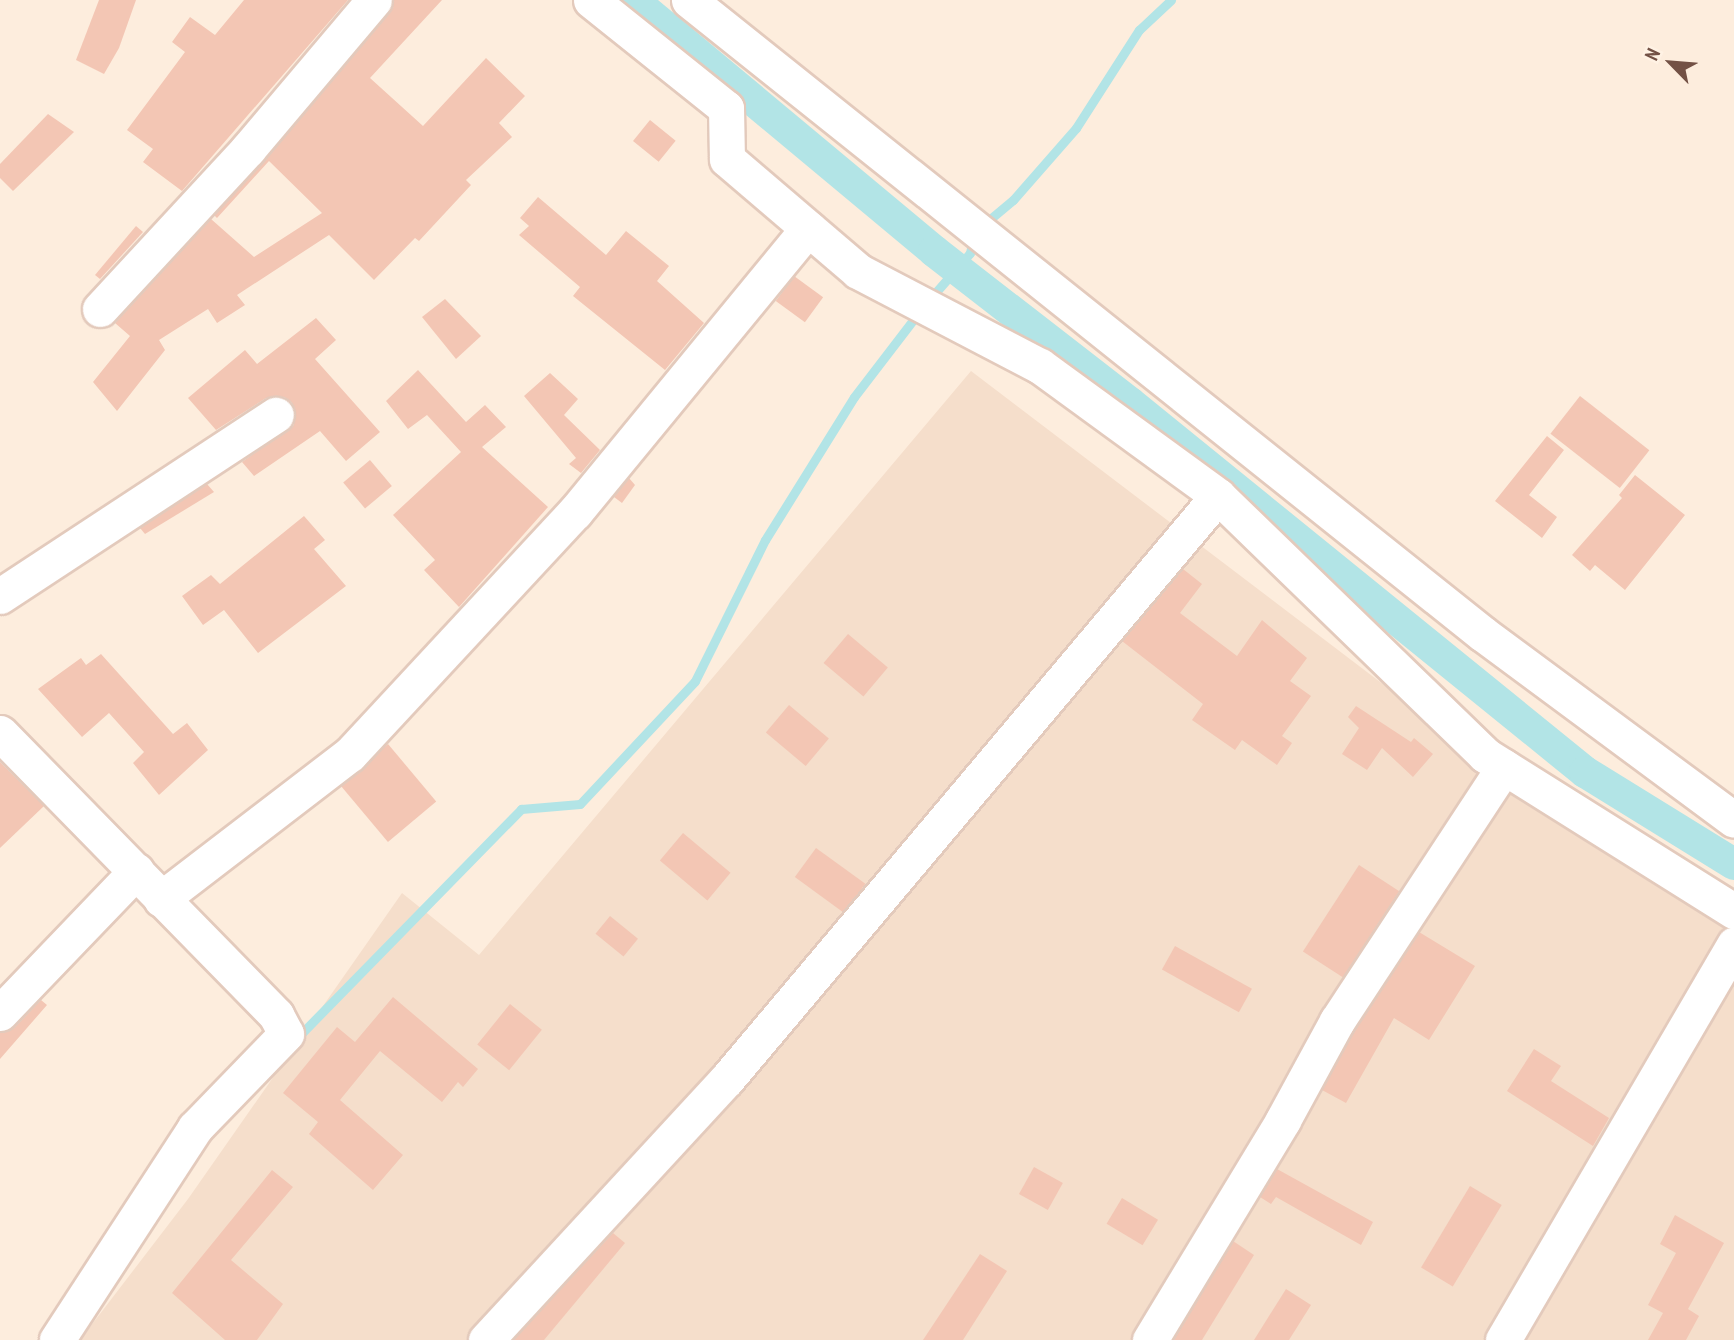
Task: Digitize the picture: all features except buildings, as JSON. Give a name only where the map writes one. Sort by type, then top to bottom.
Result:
[{"type":"street","points":[[100,309],[248,149],[374,0]]},
{"type":"street","points":[[591,0],[726,108],[727,159],[858,271],[1040,366],[1217,496],[1485,755],[1734,911]]},
{"type":"street","points":[[689,0],[1483,634],[1734,820]]},
{"type":"street","points":[[161,899],[350,754],[575,512],[808,228]]},
{"type":"street","points":[[0,596],[276,415]]},
{"type":"street","points":[[486,1340],[727,1079],[1217,496]]},
{"type":"street","points":[[0,733],[276,1015],[286,1034],[195,1128],[57,1340]]},
{"type":"street","points":[[1150,1340],[1283,1120],[1337,1021],[1504,767]]},
{"type":"street","points":[[0,1013],[136,871]]},
{"type":"street","points":[[1503,1340],[1620,1133],[1734,945]]},
{"type":"shaded area","points":[[971,371],[1459,742],[1734,934],[1734,1340],[80,1340],[188,1199],[402,893],[479,955]]},
{"type":"waterway","points":[[633,0],[934,251],[1130,403],[1585,772],[1734,864]]},
{"type":"waterway","points":[[983,225],[1013,200],[1076,128],[1139,30],[1171,0]]},
{"type":"waterway","points":[[929,300],[970,253],[973,238]]},
{"type":"waterway","points":[[294,1041],[521,809],[580,804],[695,681],[765,540],[854,397],[920,311]]}]
